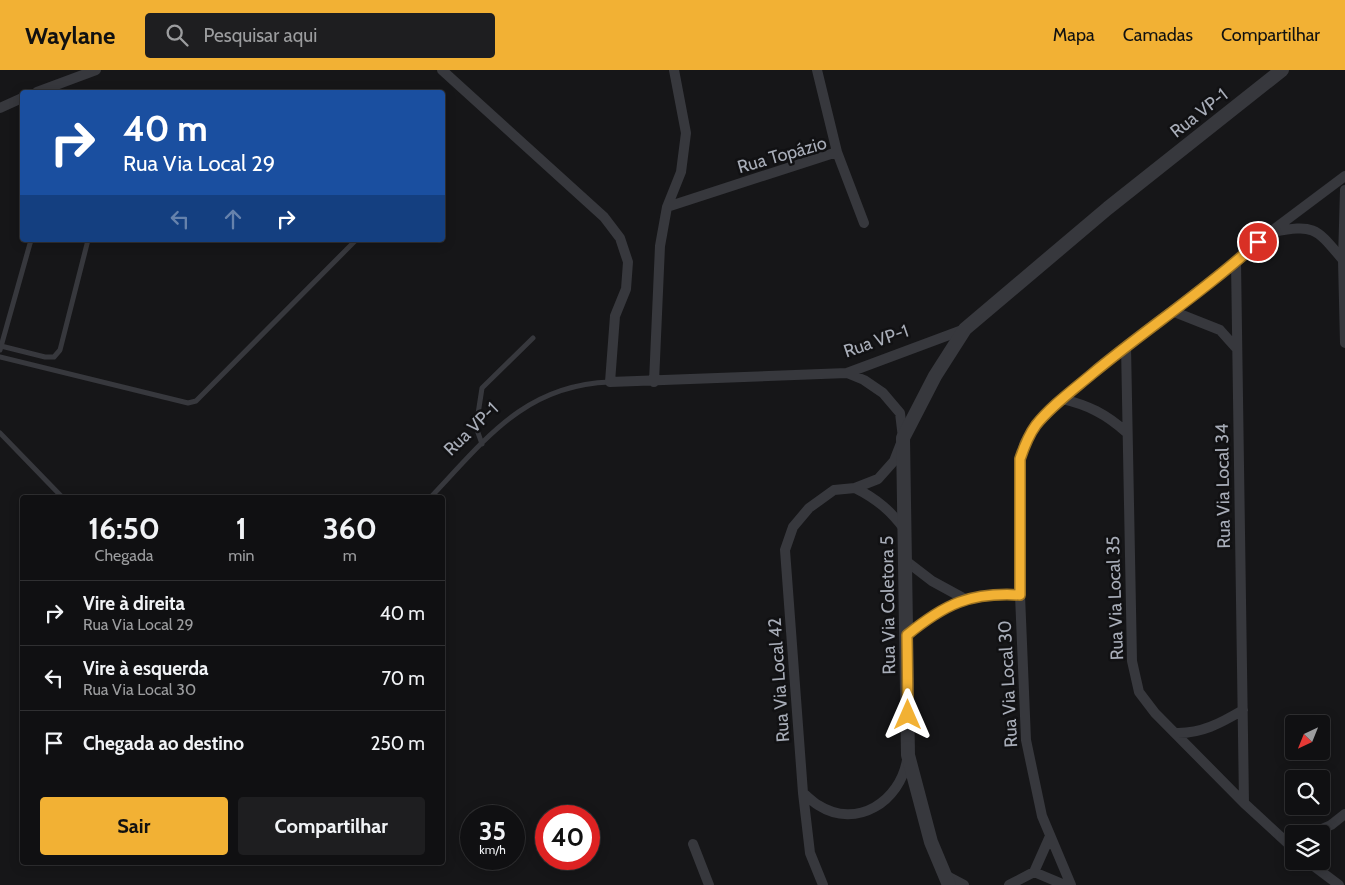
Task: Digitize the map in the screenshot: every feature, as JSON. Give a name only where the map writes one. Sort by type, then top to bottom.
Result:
[{"type":"street","points":[[42,90],[96,70]]},
{"type":"street","points":[[442,70],[604,217],[620,238],[628,262],[626,290],[615,316],[610,382]]},
{"type":"street","points":[[654,382],[660,246],[667,207],[681,172],[686,133],[674,70]]},
{"type":"street","points":[[817,70],[837,152]]},
{"type":"street","name":"Rua VP-1","points":[[610,382],[654,382],[847,373],[965,329],[1108,208],[1282,70]]},
{"type":"street","points":[[0,108],[20,99]]},
{"type":"street","name":"Rua Topázio","points":[[667,207],[837,152],[864,223]]},
{"type":"street","name":"Rua Via Local 30","points":[[1071,885],[1042,816],[1026,740],[1020,595],[1020,459],[1025,442],[1037,424],[1062,399],[1126,346],[1236,262],[1269,233],[1345,176]]},
{"type":"street","points":[[1345,190],[1343,260],[1345,343]]},
{"type":"street","points":[[1269,233],[1302,226],[1323,236],[1343,260]]},
{"type":"street","name":"Rua Via Local 34","points":[[1236,262],[1244,803]]},
{"type":"street","points":[[1172,311],[1220,330],[1237,349]]},
{"type":"street","name":"Rua Via Coletora 5","points":[[903,438],[935,376],[965,329]]},
{"type":"street","name":"Rua Via Local 35","points":[[1126,346],[1126,432],[1132,661],[1139,692],[1155,713],[1244,803],[1285,835]]},
{"type":"street","name":"Rua Via Coletora 5","points":[[847,373],[864,380],[883,393],[900,413],[903,438],[906,561],[908,755],[931,842],[947,880]]},
{"type":"street","points":[[1062,399],[1085,405],[1109,416],[1126,432]]},
{"type":"street","points":[[855,488],[878,478],[889,467],[894,461],[903,438]]},
{"type":"street","points":[[855,488],[873,497],[891,511],[905,531]]},
{"type":"street","name":"Rua Via Local 42","points":[[823,885],[810,853],[803,793],[785,550],[793,527],[809,508],[834,490],[855,488]]},
{"type":"street","points":[[906,561],[932,581],[966,600]]},
{"type":"street","points":[[907,635],[932,614],[966,600],[998,594],[1020,595]]},
{"type":"street","points":[[1175,734],[1193,734],[1218,724],[1243,710]]},
{"type":"street","points":[[803,793],[819,806],[839,813],[859,813],[872,808],[894,793],[904,775],[908,755]]},
{"type":"street","points":[[1330,825],[1345,814]]},
{"type":"street","points":[[1009,885],[1034,872],[1050,836]]},
{"type":"street","points":[[693,844],[709,885]]},
{"type":"street","points":[[1316,870],[1326,881],[1339,885]]},
{"type":"street","points":[[1034,872],[1065,885]]},
{"type":"street","points":[[947,880],[964,885]]},
{"type":"lane","points":[[29,242],[1,348],[45,357],[54,357],[60,350],[87,242]]},
{"type":"lane","points":[[0,357],[188,404],[196,401],[354,242]]},
{"type":"lane","points":[[482,444],[476,427],[482,388],[533,338]]},
{"type":"lane","name":"Rua VP-1","points":[[433,495],[482,444],[522,408],[553,392],[585,383],[610,382]]},
{"type":"lane","points":[[0,433],[60,495]]},
{"type":"route","points":[[908,715],[907,635],[932,614],[966,600],[998,594],[1020,595],[1020,459],[1025,442],[1037,424],[1062,399],[1126,346],[1236,262],[1258,242]]}]
